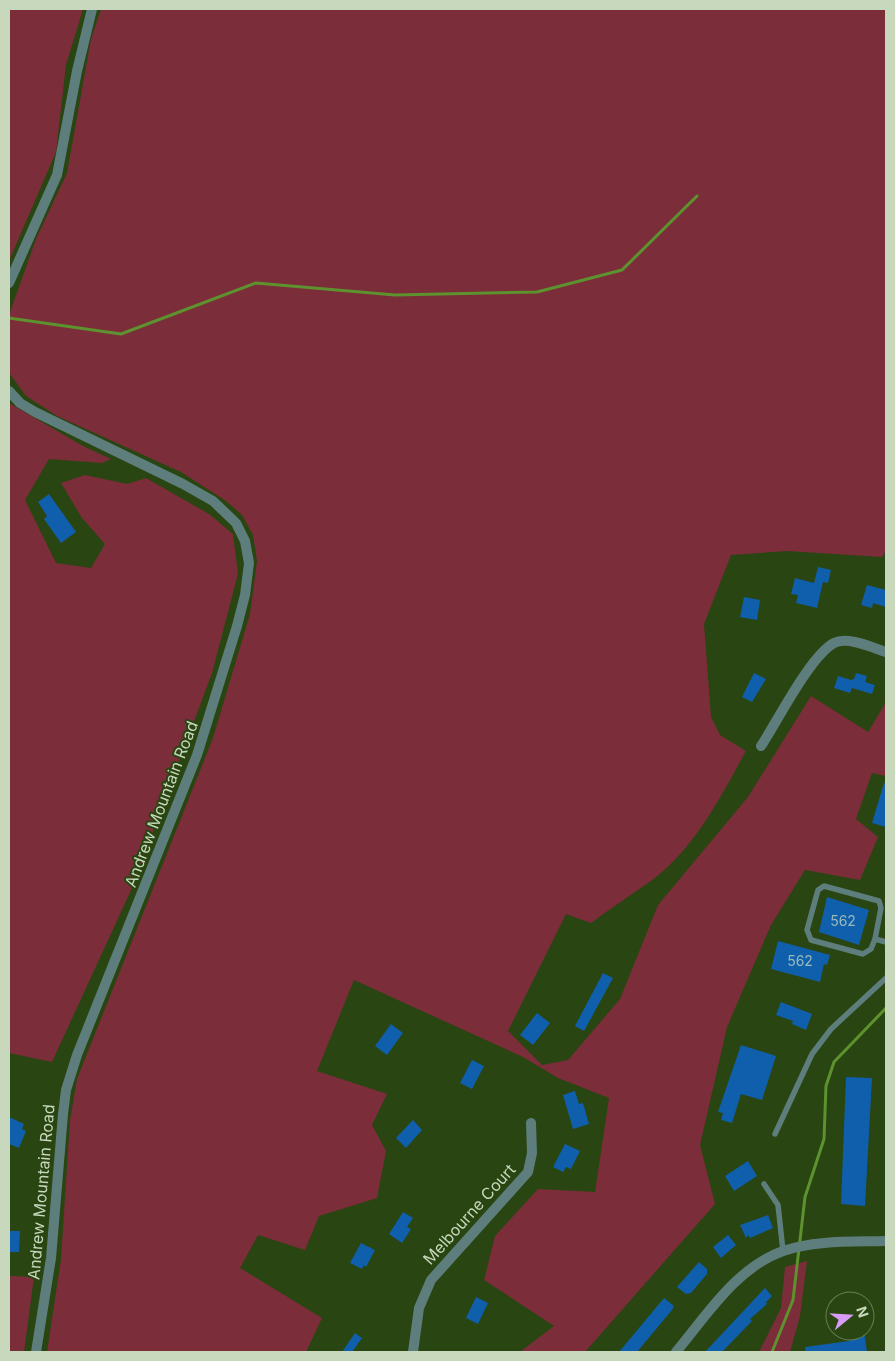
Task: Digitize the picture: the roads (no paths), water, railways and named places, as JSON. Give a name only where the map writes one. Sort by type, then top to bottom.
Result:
[{"type":"street","points":[[9,283],[57,175],[79,62],[92,9]]},
{"type":"street","name":"Andrew Mountain Road","points":[[9,391],[34,412],[183,484],[213,501],[230,516],[241,532],[249,563],[245,595],[237,626],[197,756],[77,1055],[66,1090],[52,1258],[36,1352]]},
{"type":"street","points":[[761,746],[814,661],[835,643],[849,642],[886,652]]},
{"type":"street","name":"Melbourne Court","points":[[413,1352],[419,1308],[431,1280],[528,1172],[532,1153],[531,1123]]},
{"type":"street","points":[[676,1352],[728,1289],[750,1268],[787,1250],[816,1244],[886,1241]]},
{"type":"lane","points":[[824,886],[878,901],[881,908],[875,939],[871,949],[863,954],[811,940],[807,930],[818,890],[824,886]]},
{"type":"lane","points":[[875,939],[886,942]]},
{"type":"lane","points":[[775,1134],[812,1054],[831,1029],[886,978]]},
{"type":"lane","points":[[764,1184],[778,1205],[787,1250]]},
{"type":"waterway","points":[[9,318],[121,334],[256,283],[395,295],[537,292],[622,270],[697,196]]},
{"type":"waterway","points":[[772,1352],[793,1300],[805,1197],[824,1139],[826,1086],[834,1062],[886,1008]]}]
